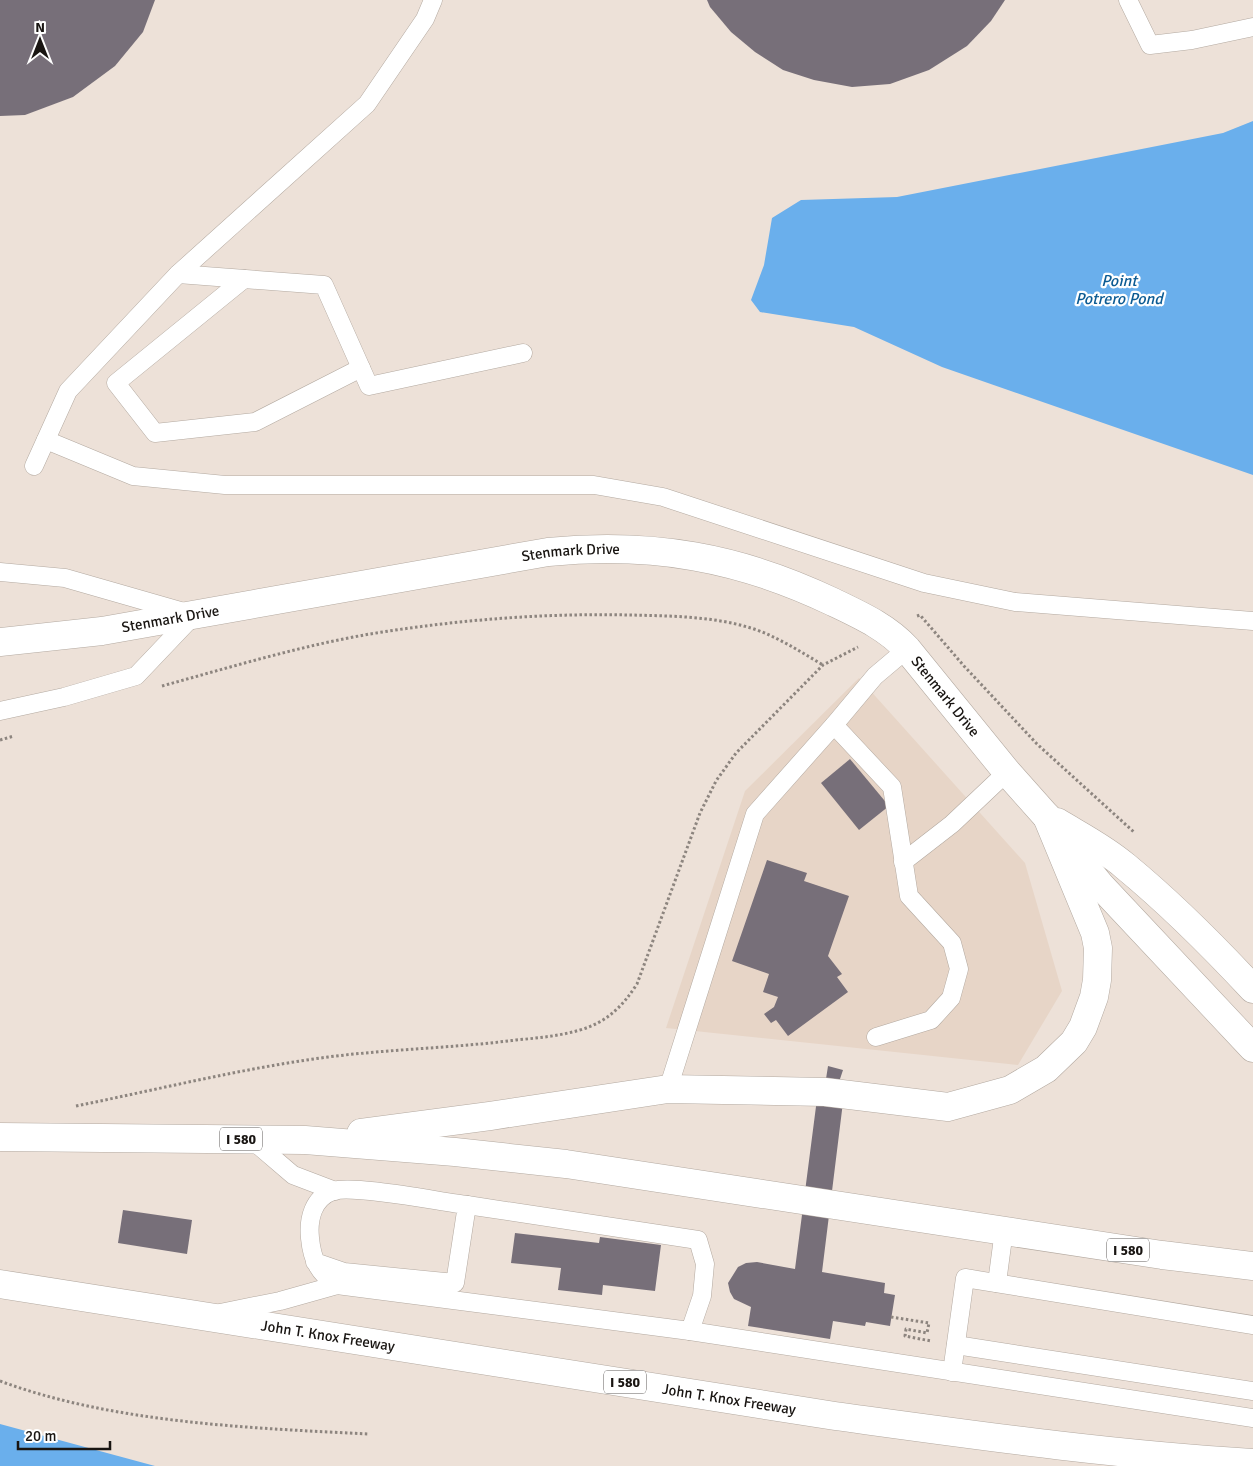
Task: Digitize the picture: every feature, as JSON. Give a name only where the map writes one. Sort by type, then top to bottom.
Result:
[{"type":"main road","name":"Stenmark Drive","points":[[0,642],[102,631],[520,556],[578,549],[641,548],[700,556],[760,572],[816,594],[897,640],[1047,817],[1100,885],[1253,1048]]},
{"type":"main road","points":[[305,1140],[490,1116],[668,1089],[825,1092],[948,1107],[1010,1090],[1046,1069],[1074,1042],[1083,1027],[1094,997],[1098,963],[1096,941],[1089,917],[1047,817]]},
{"type":"main road","points":[[1047,817],[1100,847],[1125,865],[1205,939],[1253,989]]},
{"type":"main road","name":"I 580","points":[[13,1136],[305,1140],[566,1164],[1162,1255],[1253,1266]]},
{"type":"main road","name":"John T. Knox Freeway","points":[[0,1284],[768,1406],[950,1432],[1103,1450],[1253,1463]]},
{"type":"lane","points":[[34,466],[68,392],[178,274],[367,104],[425,18],[433,0]]},
{"type":"lane","points":[[1128,0],[1150,45],[1192,40],[1253,28]]},
{"type":"lane","points":[[178,274],[324,285],[369,386],[523,353]]},
{"type":"lane","points":[[244,279],[116,383],[155,433],[255,422],[361,368]]},
{"type":"lane","points":[[46,440],[133,476],[225,485],[594,485],[663,497],[924,583],[1006,600],[1253,621]]},
{"type":"lane","points":[[0,572],[65,578],[194,614],[136,676],[64,697],[0,711]]},
{"type":"lane","points":[[668,1089],[755,814],[875,676],[897,640]]},
{"type":"lane","points":[[834,724],[892,788],[909,896],[952,944],[959,969],[951,998],[931,1020],[876,1037]]},
{"type":"lane","points":[[903,862],[952,824],[1007,772]]},
{"type":"lane","points":[[252,1139],[293,1175],[334,1191],[362,1191],[467,1205],[698,1240],[705,1264],[702,1296],[690,1331]]},
{"type":"lane","points":[[334,1191],[316,1203],[311,1214],[310,1238],[315,1262],[327,1279],[337,1285]]},
{"type":"lane","points":[[315,1262],[344,1272],[455,1283],[467,1205]]},
{"type":"lane","points":[[997,1283],[1004,1230]]},
{"type":"lane","points":[[952,1372],[965,1278],[1253,1325]]},
{"type":"lane","points":[[205,1316],[280,1301],[337,1285],[690,1331],[1253,1418]]},
{"type":"lane","points":[[956,1345],[1253,1391]]},
{"type":"path","points":[[159,687],[270,656],[369,634],[469,621],[575,614],[681,617],[720,621],[755,630],[786,642],[823,665]]},
{"type":"path","points":[[75,1107],[275,1065],[330,1057],[482,1045],[550,1036],[580,1030],[604,1021],[624,1004],[637,984],[700,812],[716,781],[736,753],[823,665],[897,640],[920,614],[964,666],[1037,744],[1142,839]]},
{"type":"path","points":[[891,1318],[928,1323],[927,1333],[906,1329],[905,1336],[956,1345]]},
{"type":"path","points":[[0,1381],[32,1393],[141,1415],[256,1428],[369,1434]]},
{"type":"shaded area","points":[[859,678],[1025,863],[1062,991],[1018,1065],[666,1028],[745,791]]},
{"type":"water","name":"Point Potrero Pond","points":[[1253,121],[1253,475],[942,367],[854,327],[760,312],[751,300],[764,265],[772,218],[801,200],[897,197],[1223,133]]},
{"type":"water","points":[[0,1424],[155,1466],[0,1466]]},
{"type":"building","points":[[0,0],[155,0],[143,32],[115,66],[73,97],[25,115],[0,116]]},
{"type":"building","points":[[707,0],[1005,0],[991,21],[967,46],[929,70],[890,84],[852,87],[814,80],[783,70],[755,52],[731,32],[710,7]]},
{"type":"building","points":[[850,759],[889,806],[859,830],[821,783]]},
{"type":"building","points":[[767,860],[807,873],[804,881],[849,896],[828,956],[842,974],[837,977],[848,992],[788,1036],[776,1020],[771,1023],[764,1014],[774,1007],[778,997],[763,992],[769,974],[732,961]]},
{"type":"building","points":[[828,1066],[843,1070],[839,1082],[826,1079]]},
{"type":"building","points":[[818,1091],[844,1094],[822,1272],[885,1283],[884,1293],[895,1295],[890,1326],[866,1322],[865,1326],[833,1321],[830,1339],[748,1326],[751,1307],[734,1299],[728,1283],[738,1267],[746,1263],[757,1262],[795,1269]]},
{"type":"building","points":[[123,1210],[192,1220],[187,1254],[118,1243]]},
{"type":"building","points":[[515,1233],[599,1243],[600,1237],[661,1245],[655,1291],[603,1285],[602,1295],[558,1290],[561,1268],[511,1263]]}]
